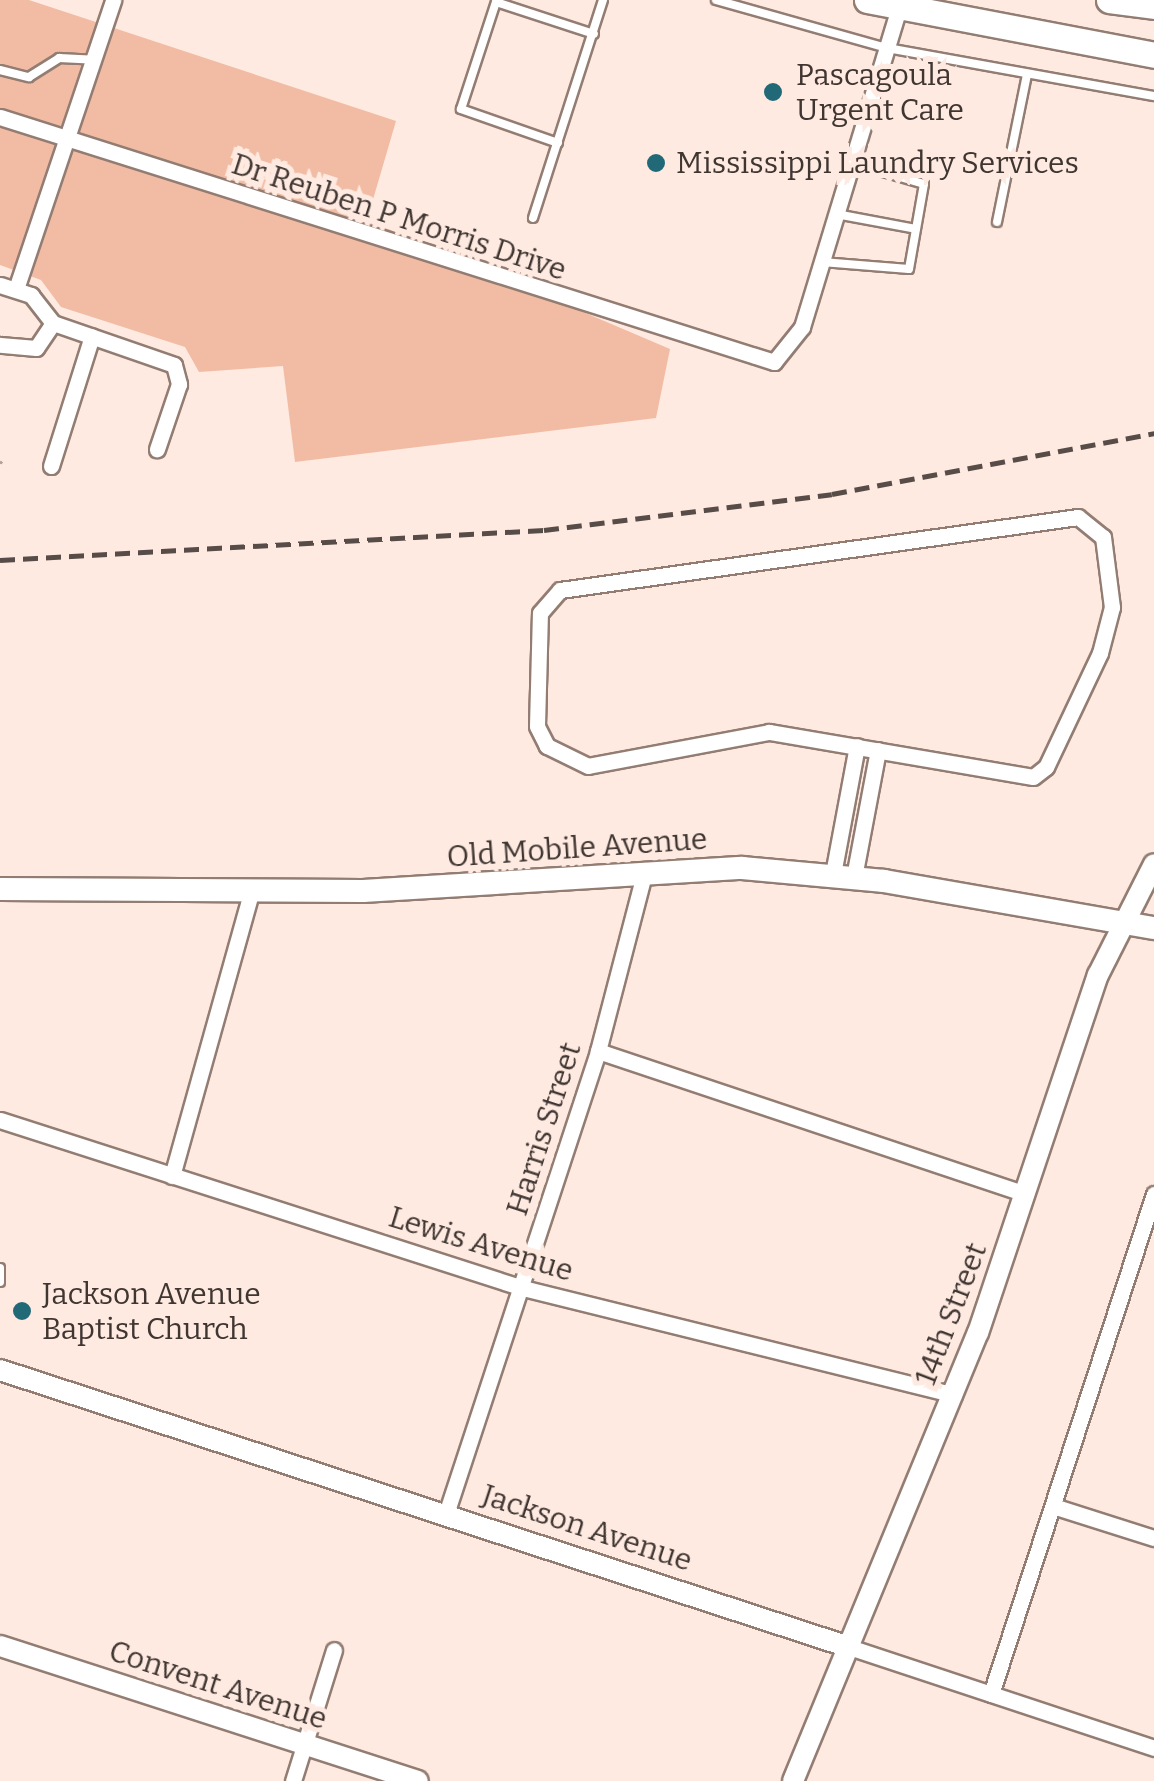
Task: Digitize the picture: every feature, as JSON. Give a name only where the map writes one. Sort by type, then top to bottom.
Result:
[{"type":"main road","points":[[867,0],[1154,55]]},
{"type":"main road","points":[[1109,0],[1154,6]]},
{"type":"main road","name":"Old Mobile Avenue","points":[[0,889],[251,894],[646,870],[844,876],[1154,928]]},
{"type":"street","points":[[113,0],[68,139],[8,287],[53,324],[174,365],[179,384],[158,449]]},
{"type":"street","points":[[822,262],[902,4]]},
{"type":"street","name":"Dr Reuben P Morris Drive","points":[[0,117],[750,360],[782,359],[796,344],[822,262]]},
{"type":"street","points":[[0,344],[36,348],[53,324]]},
{"type":"street","points":[[51,466],[92,336]]},
{"type":"street","points":[[1078,517],[1093,523],[1113,572],[1112,607],[1046,767],[1014,776],[858,746],[769,732],[588,766],[547,746],[537,726],[540,614],[548,597],[584,583],[1078,517]]},
{"type":"street","points":[[844,876],[858,746]]},
{"type":"street","points":[[844,876],[878,750]]},
{"type":"street","name":"14th Street","points":[[794,1781],[843,1645],[954,1395],[1123,922],[1152,869]]},
{"type":"street","name":"Harris Street","points":[[446,1514],[598,1051],[646,870]]},
{"type":"street","points":[[172,1176],[251,894]]},
{"type":"street","points":[[598,1051],[1026,1194]]},
{"type":"street","name":"Lewis Avenue","points":[[0,1120],[523,1288],[954,1395]]},
{"type":"street","points":[[991,1694],[1154,1194]]},
{"type":"street","name":"Jackson Avenue","points":[[0,1370],[1154,1748]]},
{"type":"street","points":[[1054,1506],[1154,1538]]},
{"type":"street","name":"Convent Avenue","points":[[0,1646],[418,1781]]},
{"type":"street","points":[[293,1781],[334,1650]]},
{"type":"lane","points":[[533,218],[603,0]]},
{"type":"lane","points":[[716,0],[887,48],[1154,96]]},
{"type":"lane","points":[[558,144],[461,109],[472,73],[496,2],[594,34]]},
{"type":"lane","points":[[0,70],[29,77],[59,58],[94,60]]},
{"type":"lane","points":[[996,222],[1027,75]]},
{"type":"lane","points":[[822,262],[906,271],[923,183],[852,163]]},
{"type":"lane","points":[[836,214],[916,229]]},
{"type":"lane","points":[[0,1268],[0,1282]]},
{"type":"path","points":[[0,462],[6,456]]},
{"type":"shaded area","points":[[0,0],[29,0],[396,121],[367,220],[670,349],[656,418],[295,462],[283,366],[199,372],[185,347],[61,307],[41,280],[0,265]]},
{"type":"railway","points":[[0,560],[544,530],[832,494],[1154,433]]},
{"type":"place","name":"Pascagoula Urgent Care","points":[[773,92]]},
{"type":"place","name":"Mississippi Laundry Services","points":[[656,163]]},
{"type":"place","name":"Jackson Avenue Baptist Church","points":[[22,1311]]}]
